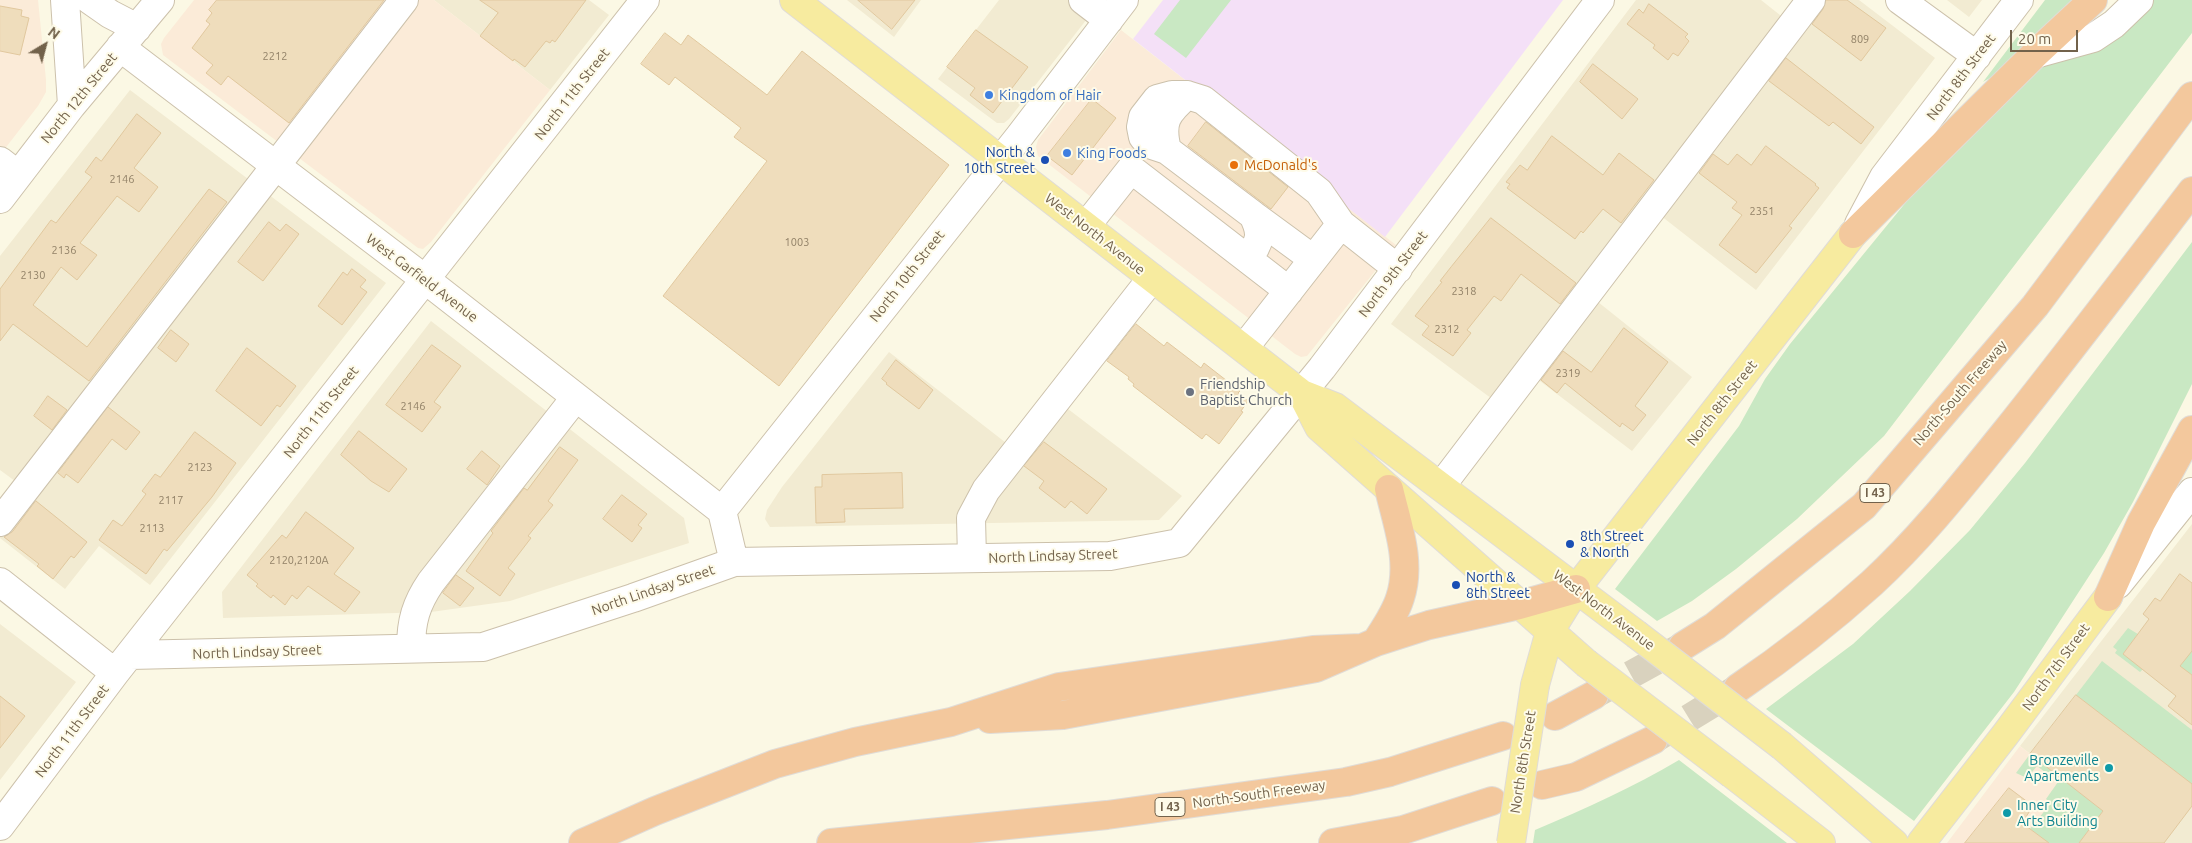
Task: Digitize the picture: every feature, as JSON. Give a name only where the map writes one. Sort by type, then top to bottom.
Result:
[{"type":"highway","points":[[1853,234],[2092,0]]},
{"type":"highway","name":"North-South Freeway","points":[[1683,646],[1715,626],[1864,506],[2035,306],[2192,96]]},
{"type":"highway","points":[[1738,688],[1773,664],[1834,616],[1873,582],[1934,519],[2069,352],[2192,191]]},
{"type":"highway","points":[[2108,597],[2141,523],[2192,430]]},
{"type":"highway","points":[[1368,645],[1392,618],[1400,600],[1404,584],[1405,562],[1389,488]]},
{"type":"highway","points":[[584,843],[655,811],[775,764],[855,742],[951,722],[1059,687],[1313,650],[1368,645],[1429,624],[1519,605],[1576,589]]},
{"type":"highway","points":[[1555,716],[1594,695]]},
{"type":"highway","name":"North-South Freeway","points":[[831,843],[1107,815],[1346,782],[1390,772],[1503,736]]},
{"type":"highway","points":[[1542,785],[1576,777],[1653,740]]},
{"type":"highway","points":[[1333,843],[1403,830],[1492,801]]},
{"type":"main road","name":"West North Avenue","points":[[794,0],[1302,394],[1335,407],[1636,634],[1782,746],[1894,843]]},
{"type":"main road","name":"North 8th Street","points":[[1511,843],[1535,685],[1540,659],[1550,631],[1576,589],[1853,234]]},
{"type":"main road","name":"West North Avenue","points":[[1302,394],[1319,427],[1586,663],[1821,843]]},
{"type":"main road","name":"North 7th Street","points":[[1921,843],[2005,735],[2108,597]]},
{"type":"street","points":[[65,0],[72,105]]},
{"type":"street","name":"West Garfield Avenue","points":[[90,0],[110,14],[128,37],[276,166],[426,280],[722,511]]},
{"type":"street","name":"North 12th Street","points":[[0,199],[9,168],[72,105],[160,0]]},
{"type":"street","points":[[0,522],[404,0]]},
{"type":"street","name":"North 11th Street","points":[[0,826],[122,664],[645,0]]},
{"type":"street","points":[[1083,0],[1116,10]]},
{"type":"street","name":"North 9th Street","points":[[1179,543],[1302,394],[1600,0]]},
{"type":"street","points":[[1441,486],[1811,0]]},
{"type":"street","points":[[1900,0],[1977,56]]},
{"type":"street","name":"North 8th Street","points":[[1853,234],[1884,177],[2019,0]]},
{"type":"street","points":[[2035,54],[2093,38],[2114,24],[2139,0]]},
{"type":"street","name":"North 10th Street","points":[[722,511],[1000,160],[1116,10]]},
{"type":"street","points":[[1314,260],[1167,150],[1164,124],[1168,115],[1187,95],[1203,100],[1319,192],[1341,224],[1398,268]]},
{"type":"street","points":[[1086,226],[1131,169],[1289,291]]},
{"type":"street","points":[[1248,259],[1258,243],[1260,228],[1253,215]]},
{"type":"street","points":[[1244,348],[1341,224]]},
{"type":"street","points":[[972,558],[971,518],[986,490],[1152,278]]},
{"type":"street","points":[[411,648],[411,626],[421,597],[430,582],[576,397]]},
{"type":"street","name":"North 7th Street","points":[[2108,597],[2192,492]]},
{"type":"street","points":[[722,511],[734,562]]},
{"type":"street","name":"North Lindsay Street","points":[[122,664],[411,648],[484,647],[734,562],[1110,556],[1179,543]]},
{"type":"street","points":[[0,582],[122,664]]},
{"type":"shaded area","points":[[0,0],[38,0],[46,92],[38,106],[0,155]]},
{"type":"shaded area","points":[[194,0],[434,0],[550,90],[431,242],[423,249],[418,248],[163,55],[161,44],[164,38]]},
{"type":"shaded area","points":[[434,0],[589,0],[609,15],[550,90]]},
{"type":"shaded area","points":[[847,0],[921,0],[894,37]]},
{"type":"shaded area","points":[[999,0],[1070,0],[1090,15],[1004,123],[997,123],[938,79]]},
{"type":"shaded area","points":[[1163,0],[1563,0],[1385,237],[1133,39]]},
{"type":"shaded area","points":[[1636,0],[1761,0],[1785,19],[1800,0],[1859,0],[1935,58],[1756,290],[1656,212],[1593,298],[1692,377],[1632,451],[1532,375],[1507,410],[1391,324]]},
{"type":"shaded area","points":[[1947,0],[1982,0],[1969,17]]},
{"type":"shaded area","points":[[1121,30],[1396,245],[1307,356],[1301,357],[1295,354],[1038,156],[1036,147],[1038,140]]},
{"type":"shaded area","points":[[130,90],[386,283],[150,585],[99,546],[65,589],[0,538],[0,509],[19,484],[0,470],[0,256]]},
{"type":"shaded area","points":[[431,321],[684,518],[689,543],[510,601],[431,612],[223,618],[222,592]]},
{"type":"shaded area","points":[[889,352],[1010,446],[1051,396],[1182,496],[1159,520],[770,527],[765,519],[767,510],[782,487]]},
{"type":"shaded area","points":[[2192,524],[2192,843],[2079,843],[2067,782],[2020,746]]},
{"type":"shaded area","points":[[0,624],[76,682],[0,780]]},
{"type":"shaded area","points":[[2020,746],[2103,811],[2079,843],[1947,843]]},
{"type":"green space","points":[[1180,0],[1231,0],[1186,58],[1154,34]]},
{"type":"green space","points":[[2045,0],[2077,0],[1995,75],[1983,82]]},
{"type":"green space","points":[[2148,0],[2192,0],[2192,33],[1884,436],[1797,519],[1736,569],[1692,601],[1657,621],[1615,589],[1739,426],[1765,379],[1790,344],[1920,185],[2040,67]]},
{"type":"green space","points":[[2192,242],[2192,384],[2133,502],[2104,553],[2014,692],[1914,821],[1766,709],[1853,644],[1910,591],[1970,530],[2025,463]]},
{"type":"green space","points":[[2128,628],[2146,639],[2192,651],[2192,675],[2137,635],[2123,654],[2143,669],[2140,672],[2115,653],[2117,650],[2113,647]]},
{"type":"green space","points":[[2102,661],[2192,730],[2192,784],[2076,695]]},
{"type":"green space","points":[[2030,754],[2103,811],[2079,843],[2049,843],[2030,829],[2051,803],[2046,799],[2058,782],[2037,766],[2027,778],[2016,773]]},
{"type":"green space","points":[[1679,760],[1787,843],[1533,843],[1535,830],[1609,797]]},
{"type":"building","points":[[217,0],[384,0],[289,123],[228,76],[221,85],[206,73],[213,65],[192,48],[210,24],[206,21],[212,13],[209,10]]},
{"type":"building","points":[[480,0],[586,0],[555,42],[552,40],[550,43],[546,41],[525,67],[514,59],[513,61],[480,36],[498,13]]},
{"type":"building","points":[[858,0],[915,0],[892,29]]},
{"type":"building","points":[[1826,0],[1847,0],[1886,28],[1861,61],[1812,24],[1823,9]]},
{"type":"building","points":[[1649,4],[1688,34],[1685,37],[1689,41],[1678,56],[1673,53],[1668,60],[1653,48],[1655,45],[1627,24],[1639,9],[1643,13]]},
{"type":"building","points":[[0,6],[22,10],[21,16],[29,18],[20,55],[0,51]]},
{"type":"building","points":[[976,30],[1028,67],[993,113],[970,95],[975,88],[947,67]]},
{"type":"building","points":[[665,33],[681,45],[688,35],[767,95],[802,51],[949,165],[779,386],[663,296],[767,161],[734,137],[741,128],[675,77],[669,85],[641,64]]},
{"type":"building","points":[[1786,58],[1874,127],[1861,144],[1833,122],[1829,126],[1769,81]]},
{"type":"building","points":[[1593,64],[1638,99],[1622,119],[1580,82]]},
{"type":"building","points":[[1092,99],[1116,118],[1072,175],[1047,156]]},
{"type":"building","points":[[137,114],[161,133],[134,168],[158,187],[139,212],[117,196],[80,243],[97,255],[77,280],[61,267],[33,305],[87,347],[209,189],[227,202],[89,381],[13,324],[0,341],[0,289],[51,220],[56,223],[92,177],[85,172],[96,157],[101,161]]},
{"type":"building","name":"McDonald's","points":[[1206,122],[1288,187],[1271,209],[1188,146]]},
{"type":"building","points":[[1552,136],[1603,175],[1619,153],[1654,180],[1621,223],[1603,209],[1583,233],[1581,231],[1575,239],[1507,188],[1510,184],[1506,182],[1520,165],[1527,170]]},
{"type":"building","points":[[1766,146],[1819,188],[1789,226],[1792,228],[1756,273],[1719,245],[1742,215],[1732,208],[1737,202],[1699,173],[1713,154],[1728,165],[1737,154],[1751,165]]},
{"type":"building","points":[[1491,218],[1576,283],[1560,304],[1521,274],[1501,301],[1494,296],[1467,330],[1471,333],[1453,356],[1422,335],[1429,326],[1415,316],[1442,282],[1440,281]]},
{"type":"building","points":[[269,222],[280,231],[286,224],[299,234],[263,281],[238,262]]},
{"type":"building","points":[[352,269],[366,280],[360,287],[367,292],[342,325],[318,306],[343,272],[347,275]]},
{"type":"building","name":"Friendship Baptist Church","points":[[1136,324],[1164,346],[1167,342],[1201,368],[1204,363],[1240,391],[1238,393],[1248,401],[1241,411],[1243,412],[1219,444],[1206,434],[1202,439],[1133,386],[1134,384],[1128,379],[1129,377],[1107,361]]},
{"type":"building","points":[[1624,328],[1668,362],[1635,406],[1646,415],[1633,431],[1622,423],[1620,427],[1565,383],[1557,393],[1541,380],[1563,351],[1591,372]]},
{"type":"building","points":[[171,330],[189,344],[176,362],[158,348]]},
{"type":"building","points":[[432,345],[461,366],[434,402],[441,407],[422,432],[386,405]]},
{"type":"building","points":[[247,348],[296,386],[280,407],[277,405],[261,426],[216,391]]},
{"type":"building","points":[[896,360],[933,390],[919,409],[882,379]]},
{"type":"building","points":[[48,396],[67,410],[52,430],[34,416]]},
{"type":"building","points":[[108,407],[140,432],[126,450],[112,439],[78,483],[66,474],[64,478],[58,473]]},
{"type":"building","points":[[359,431],[407,469],[389,492],[371,481],[341,455]]},
{"type":"building","points":[[195,432],[236,463],[212,497],[167,551],[164,549],[146,574],[99,540],[113,520],[122,526],[146,494],[142,491],[155,474],[160,477]]},
{"type":"building","points":[[1044,442],[1107,489],[1087,514],[1071,501],[1065,508],[1039,488],[1044,481],[1024,466]]},
{"type":"building","points":[[560,447],[578,460],[548,501],[553,505],[528,536],[531,538],[508,568],[515,574],[500,596],[466,571],[493,533],[491,531],[524,488],[527,490]]},
{"type":"building","points":[[482,451],[500,466],[487,485],[467,469]]},
{"type":"building","points":[[902,473],[903,508],[844,509],[845,522],[816,523],[815,487],[822,487],[822,475]]},
{"type":"building","points":[[622,495],[647,514],[638,525],[642,528],[632,542],[603,519]]},
{"type":"building","points":[[36,501],[87,542],[74,558],[71,556],[53,579],[37,566],[39,564],[4,537],[12,532]]},
{"type":"building","points":[[306,512],[354,548],[334,574],[360,592],[345,612],[308,586],[297,599],[292,595],[285,605],[273,595],[271,598],[256,586],[258,584],[247,575],[282,535],[286,538]]},
{"type":"building","points":[[2180,574],[2192,583],[2192,651],[2180,666],[2192,675],[2192,725],[2168,706],[2176,696],[2123,654],[2149,619],[2143,614],[2155,598],[2160,601]]},
{"type":"building","points":[[456,575],[474,588],[460,606],[443,593]]},
{"type":"building","name":"Bronzeville Apartments","points":[[2076,695],[2192,784],[2192,806],[2164,843],[2079,843],[2103,811],[2030,754]]},
{"type":"building","points":[[0,696],[25,716],[0,748]]},
{"type":"building","name":"Inner City Arts Building","points":[[2009,788],[2033,806],[2022,823],[2049,843],[1965,843]]},
{"type":"tunnel","points":[[1594,695],[1683,646]]},
{"type":"tunnel","points":[[1653,740],[1738,688]]},
{"type":"place","name":"Kingdom of Hair","points":[[989,95]]},
{"type":"place","name":"King Foods","points":[[1067,153]]},
{"type":"place","name":"North & 10th Street","points":[[1045,160]]},
{"type":"place","name":"McDonald's","points":[[1234,165]]},
{"type":"place","name":"Friendship Baptist Church","points":[[1190,392]]},
{"type":"place","name":"8th Street & North","points":[[1570,544]]},
{"type":"place","name":"North & 8th Street","points":[[1456,585]]},
{"type":"place","name":"Bronzeville Apartments","points":[[2109,768]]},
{"type":"place","name":"Inner City Arts Building","points":[[2007,813]]}]
